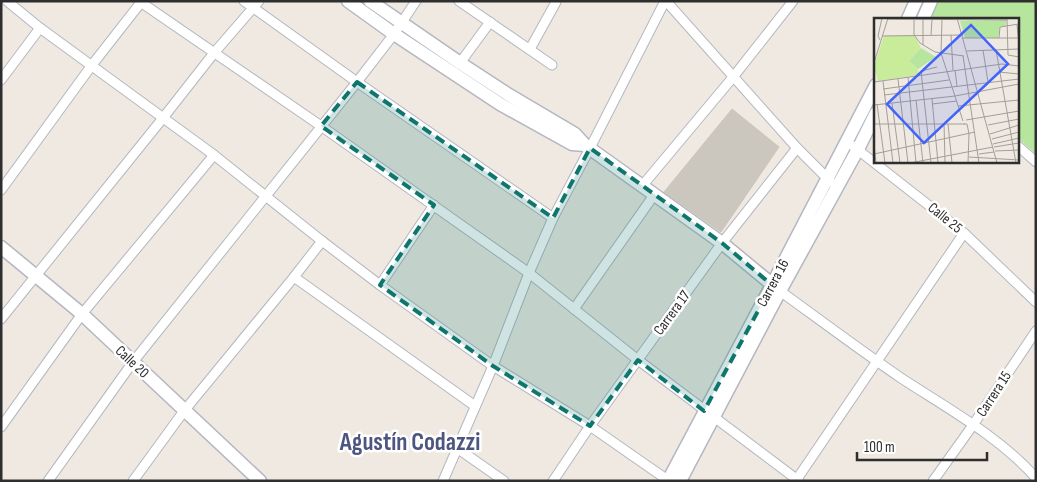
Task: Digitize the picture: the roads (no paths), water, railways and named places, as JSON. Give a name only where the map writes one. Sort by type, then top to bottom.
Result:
[{"type":"street","points":[[7,1],[40,28],[214,155],[322,241],[380,284],[493,366],[590,426],[668,481]]},
{"type":"street","points":[[244,1],[256,4],[357,82],[553,218]]},
{"type":"street","points":[[348,1],[460,63],[575,134],[654,196],[722,243],[776,288],[877,362],[973,425],[1016,457],[1036,478]]},
{"type":"street","points":[[370,1],[397,28],[500,104],[572,144],[588,146]]},
{"type":"street","points":[[48,481],[134,362],[357,82],[416,1]]},
{"type":"street","points":[[459,1],[552,65]]},
{"type":"street","points":[[443,481],[493,366],[553,218],[588,146],[666,1],[797,148],[832,183]]},
{"type":"street","points":[[642,186],[734,76],[793,1]]},
{"type":"street","points":[[913,3],[923,17],[931,1]]},
{"type":"street","points":[[1,190],[92,65],[141,2],[530,273],[638,360],[798,480],[964,233]]},
{"type":"street","points":[[530,49],[556,2]]},
{"type":"street","points":[[908,18],[913,3]]},
{"type":"street","points":[[1,319],[214,53],[256,4]]},
{"type":"street","points":[[460,63],[490,22]]},
{"type":"street","points":[[1,80],[40,28]]},
{"type":"street","name":"Carrera 16","points":[[668,481],[709,414],[832,183],[852,145],[874,90]]},
{"type":"street","name":"Carrera 16","points":[[852,145],[874,116]]},
{"type":"street","name":"Calle 25","points":[[852,145],[964,233],[1036,302]]},
{"type":"street","name":"Carrera 17","points":[[553,481],[590,426],[722,243],[797,148]]},
{"type":"street","points":[[1020,148],[1036,162]]},
{"type":"street","points":[[1,427],[82,314],[214,155]]},
{"type":"street","points":[[574,309],[654,196]]},
{"type":"street","points":[[380,284],[434,205]]},
{"type":"street","points":[[132,481],[184,410],[322,241]]},
{"type":"street","name":"Calle 20","points":[[1,246],[82,314],[258,480]]},
{"type":"street","points":[[294,277],[476,406]]},
{"type":"street","name":"Carrera 15","points":[[935,480],[1036,331]]},
{"type":"street","name":"Carrera 16","points":[[680,481],[709,414]]},
{"type":"street","points":[[457,448],[504,481]]},
{"type":"district","name":"Agustín Codazzi","points":[[410,442]]}]
